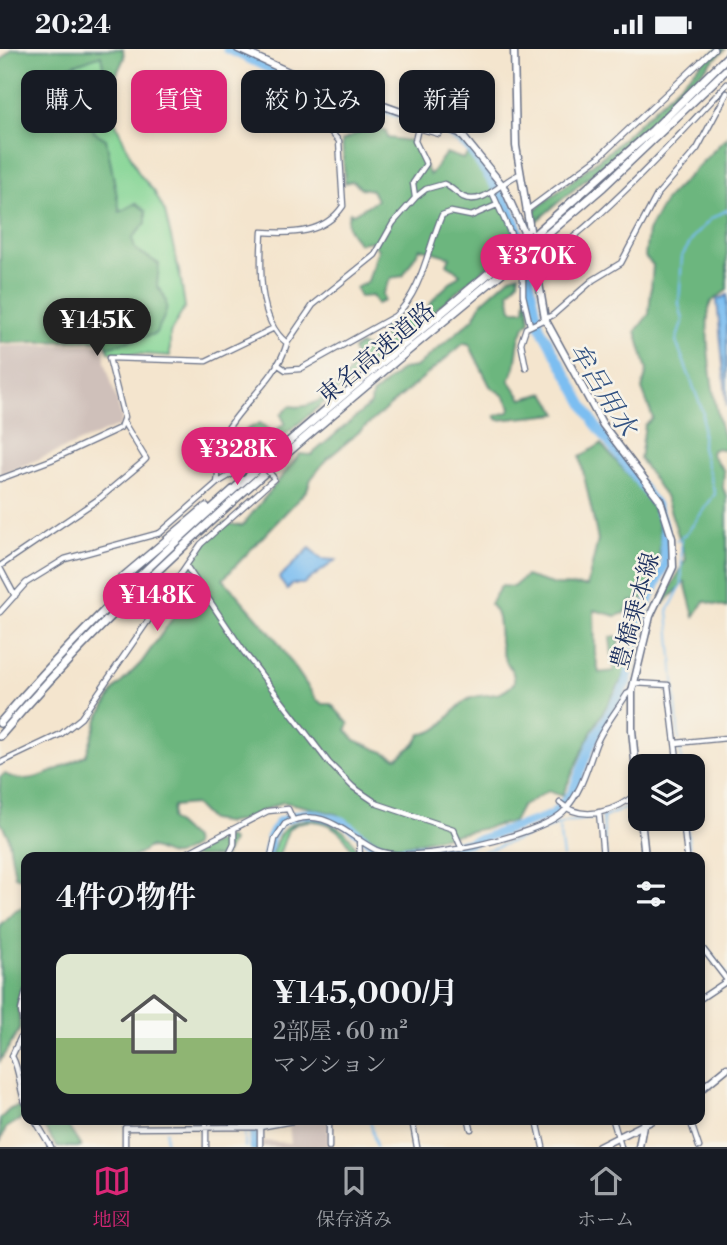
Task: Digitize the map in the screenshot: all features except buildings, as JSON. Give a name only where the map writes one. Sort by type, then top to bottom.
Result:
[{"type":"highway","name":"東名高速道路","points":[[0,723],[81,633],[228,492],[514,252],[531,234],[653,130],[727,57]]},
{"type":"highway","name":"東名高速道路","points":[[0,736],[88,638],[173,554],[267,470],[603,187],[727,69]]},
{"type":"highway","points":[[110,587],[196,514],[228,492]]},
{"type":"main road","points":[[238,49],[291,73],[399,113]]},
{"type":"main road","name":"豊橋乗本線","points":[[514,49],[515,121],[520,174],[531,234],[528,266],[543,320],[603,425],[660,500],[673,538],[673,567],[650,616],[632,691],[635,754]]},
{"type":"main road","points":[[454,133],[464,136],[502,186],[515,207],[522,227],[531,234]]},
{"type":"main road","points":[[642,831],[644,852]]},
{"type":"main road","points":[[705,1086],[727,1068]]},
{"type":"main road","points":[[599,1147],[641,1125]]},
{"type":"main road","points":[[639,1147],[644,1125]]},
{"type":"street","points":[[526,211],[598,157],[714,49]]},
{"type":"street","points":[[528,266],[581,229],[659,158],[727,84]]},
{"type":"street","points":[[526,368],[521,342],[532,324],[543,320],[599,276],[621,263],[657,195],[697,149],[727,93]]},
{"type":"street","points":[[287,344],[272,329],[263,283],[262,232],[302,233],[323,224],[344,206],[339,141],[332,133]]},
{"type":"street","points":[[416,197],[414,183],[426,164],[415,141],[417,133]]},
{"type":"street","points":[[217,483],[215,456],[224,435],[277,364],[313,305],[375,255],[393,223],[416,197],[426,189],[444,184],[468,198],[493,192],[520,174]]},
{"type":"street","points":[[493,192],[528,266],[523,295],[532,324]]},
{"type":"street","points":[[277,364],[286,370],[300,369],[395,316],[404,307],[419,277],[442,215],[452,212],[471,216],[497,205]]},
{"type":"street","points":[[15,596],[0,567],[100,498],[146,459],[124,423],[109,358],[206,361],[272,329]]},
{"type":"street","points":[[0,479],[51,460],[120,428],[124,423]]},
{"type":"street","points":[[0,612],[37,575],[65,559],[160,533],[217,483],[234,473],[253,453],[274,479],[208,536],[81,718],[61,734],[0,763]]},
{"type":"street","points":[[187,567],[244,652],[329,763],[354,787],[378,804],[449,827],[461,846]]},
{"type":"street","points":[[634,683],[668,685],[677,754]]},
{"type":"street","points":[[403,852],[461,846],[543,824],[563,806],[584,780],[600,736],[627,694],[632,691]]},
{"type":"street","points":[[676,743],[727,738]]},
{"type":"street","points":[[563,806],[579,813],[599,812],[621,806],[628,800]]},
{"type":"street","points":[[189,852],[268,811],[281,808],[292,817],[310,817],[334,822],[381,852]]},
{"type":"street","points":[[599,812],[603,852]]},
{"type":"street","points":[[273,852],[281,830],[292,817]]},
{"type":"street","points":[[230,852],[234,844],[234,829]]},
{"type":"street","points":[[684,831],[686,852]]},
{"type":"street","points":[[359,839],[360,852]]},
{"type":"street","points":[[705,951],[727,980],[705,995]]},
{"type":"street","points":[[21,1036],[12,1056],[21,1074],[21,1092]]},
{"type":"street","points":[[17,1044],[21,1044]]},
{"type":"street","points":[[38,1125],[51,1147]]},
{"type":"street","points":[[125,1147],[125,1128],[271,1125]]},
{"type":"street","points":[[329,1125],[329,1147]]},
{"type":"street","points":[[413,1125],[417,1147]]},
{"type":"street","points":[[470,1125],[471,1129]]},
{"type":"street","points":[[538,1125],[543,1147]]},
{"type":"street","points":[[614,1125],[621,1147]]},
{"type":"street","points":[[692,1125],[699,1147]]},
{"type":"street","points":[[206,1127],[206,1147]]},
{"type":"street","points":[[260,1127],[260,1147]]},
{"type":"shaded area","points":[[104,344],[105,361],[122,419],[119,426],[0,475],[0,346]]},
{"type":"shaded area","points":[[662,531],[670,544],[670,561],[666,569],[666,560],[662,560]]},
{"type":"shaded area","points":[[289,1125],[328,1125],[328,1147],[262,1147],[262,1141],[291,1143]]},
{"type":"green space","points":[[12,49],[123,49],[124,58],[117,74],[117,70],[104,70],[101,55],[68,67],[69,70],[21,70],[21,133],[96,133],[106,139],[120,212],[136,203],[146,211],[146,223],[132,238],[135,249],[159,264],[157,286],[165,298],[166,310],[155,334],[107,347],[105,340],[0,343],[0,61]]},
{"type":"green space","points":[[115,49],[123,49],[115,70],[66,70],[65,67]]},
{"type":"green space","points":[[717,49],[725,49],[637,136],[534,223],[531,215],[536,209],[613,148]]},
{"type":"green space","points":[[117,126],[139,174],[154,191],[165,212],[181,280],[185,307],[170,333],[170,356],[109,352],[107,343],[132,250],[94,133],[117,133]]},
{"type":"green space","points":[[386,131],[387,138],[411,141],[430,175],[446,153],[463,159],[468,153],[505,206],[518,241],[262,454],[257,453],[246,430],[260,423],[273,433],[285,423],[281,415],[290,406],[310,405],[328,394],[356,363],[353,349],[360,345],[379,351],[387,345],[381,329],[415,309],[422,315],[436,296],[460,274],[447,264],[450,257],[420,248],[403,276],[391,278],[383,293],[384,301],[377,304],[372,296],[360,297],[356,288],[368,281],[378,250],[373,241],[359,243],[350,232],[347,221],[350,212],[353,214],[377,200],[372,190],[361,188],[353,181],[345,183],[342,141],[357,133]]},
{"type":"green space","points":[[727,137],[727,290],[711,302],[708,332],[714,395],[727,445],[724,450],[712,450],[711,454],[724,471],[723,488],[727,497],[727,608],[704,601],[694,617],[685,582],[661,606],[686,559],[666,498],[640,459],[645,425],[653,418],[642,389],[647,370],[636,331],[649,314],[653,265],[645,257],[648,231],[666,199]]},
{"type":"green space","points":[[519,274],[518,281],[509,292],[512,310],[525,310],[527,287],[530,321],[521,334],[513,373],[509,380],[522,399],[545,393],[558,414],[498,420],[495,416],[509,412],[511,407],[504,396],[490,386],[469,344],[464,343],[327,459],[311,479],[307,490],[223,579],[275,638],[317,700],[323,704],[331,704],[349,724],[346,730],[355,740],[397,758],[415,744],[421,734],[436,730],[462,703],[475,697],[497,694],[514,683],[512,672],[501,650],[499,622],[490,604],[501,586],[513,587],[526,576],[555,585],[587,586],[598,540],[580,457],[601,444],[634,481],[655,514],[660,531],[660,551],[643,599],[630,602],[625,613],[616,616],[594,610],[595,654],[599,673],[614,671],[610,638],[615,636],[619,638],[619,657],[628,660],[629,667],[591,733],[562,796],[548,791],[521,807],[513,822],[397,847],[378,842],[336,814],[283,802],[239,821],[227,823],[210,820],[194,804],[173,806],[171,819],[193,839],[194,846],[184,852],[163,852],[149,847],[142,852],[21,852],[21,878],[15,876],[8,836],[0,821],[0,777],[5,774],[25,779],[36,777],[86,755],[98,719],[114,690],[141,663],[177,612],[192,561],[204,543],[225,523],[242,526],[300,454],[311,455],[371,404],[372,395],[402,369],[416,367],[474,318],[482,302],[510,277]]},
{"type":"green space","points":[[308,819],[324,821],[338,827],[349,837],[356,851],[352,852],[342,835],[334,828],[316,821],[306,821],[288,830],[280,852],[274,852],[279,836],[294,823]]},
{"type":"green space","points":[[228,837],[232,841],[226,852],[195,852]]},
{"type":"green space","points":[[21,908],[21,994],[18,1003],[20,1029],[0,1061],[0,925]]},
{"type":"green space","points":[[20,1106],[21,1119],[6,1128],[0,1142],[0,1119],[10,1109]]},
{"type":"green space","points":[[42,1125],[67,1125],[81,1147],[57,1147]]},
{"type":"water","points":[[727,295],[727,407],[717,300]]},
{"type":"water","points":[[310,548],[321,559],[336,560],[303,584],[292,584],[287,590],[279,578]]},
{"type":"waterway","name":"牟呂用水","points":[[227,49],[274,71],[445,130],[467,146],[510,208],[520,234],[540,327],[594,423],[656,505],[664,527],[665,565],[644,612],[627,682],[592,743],[572,792],[552,815],[468,843],[394,851],[371,843],[343,821],[312,813],[299,814],[279,822],[270,838],[268,852]]},
{"type":"waterway","points":[[676,541],[687,533],[715,494],[702,448],[703,412],[676,341],[683,320],[679,304],[682,256],[695,235],[712,218],[727,210]]},
{"type":"waterway","points":[[679,740],[668,611],[682,584],[681,540]]},
{"type":"waterway","points":[[680,746],[681,754]]},
{"type":"waterway","points":[[602,818],[628,807]]},
{"type":"waterway","points":[[482,852],[566,822],[596,818]]},
{"type":"waterway","points":[[603,818],[606,852]]},
{"type":"waterway","points":[[559,827],[562,852]]},
{"type":"waterway","points":[[687,831],[690,852]]},
{"type":"waterway","points":[[705,946],[727,975]]},
{"type":"waterway","points":[[254,1125],[254,1147]]},
{"type":"waterway","points":[[371,1125],[376,1147]]},
{"type":"waterway","points":[[166,1131],[166,1147]]},
{"type":"waterway","points":[[245,1131],[245,1147]]}]
